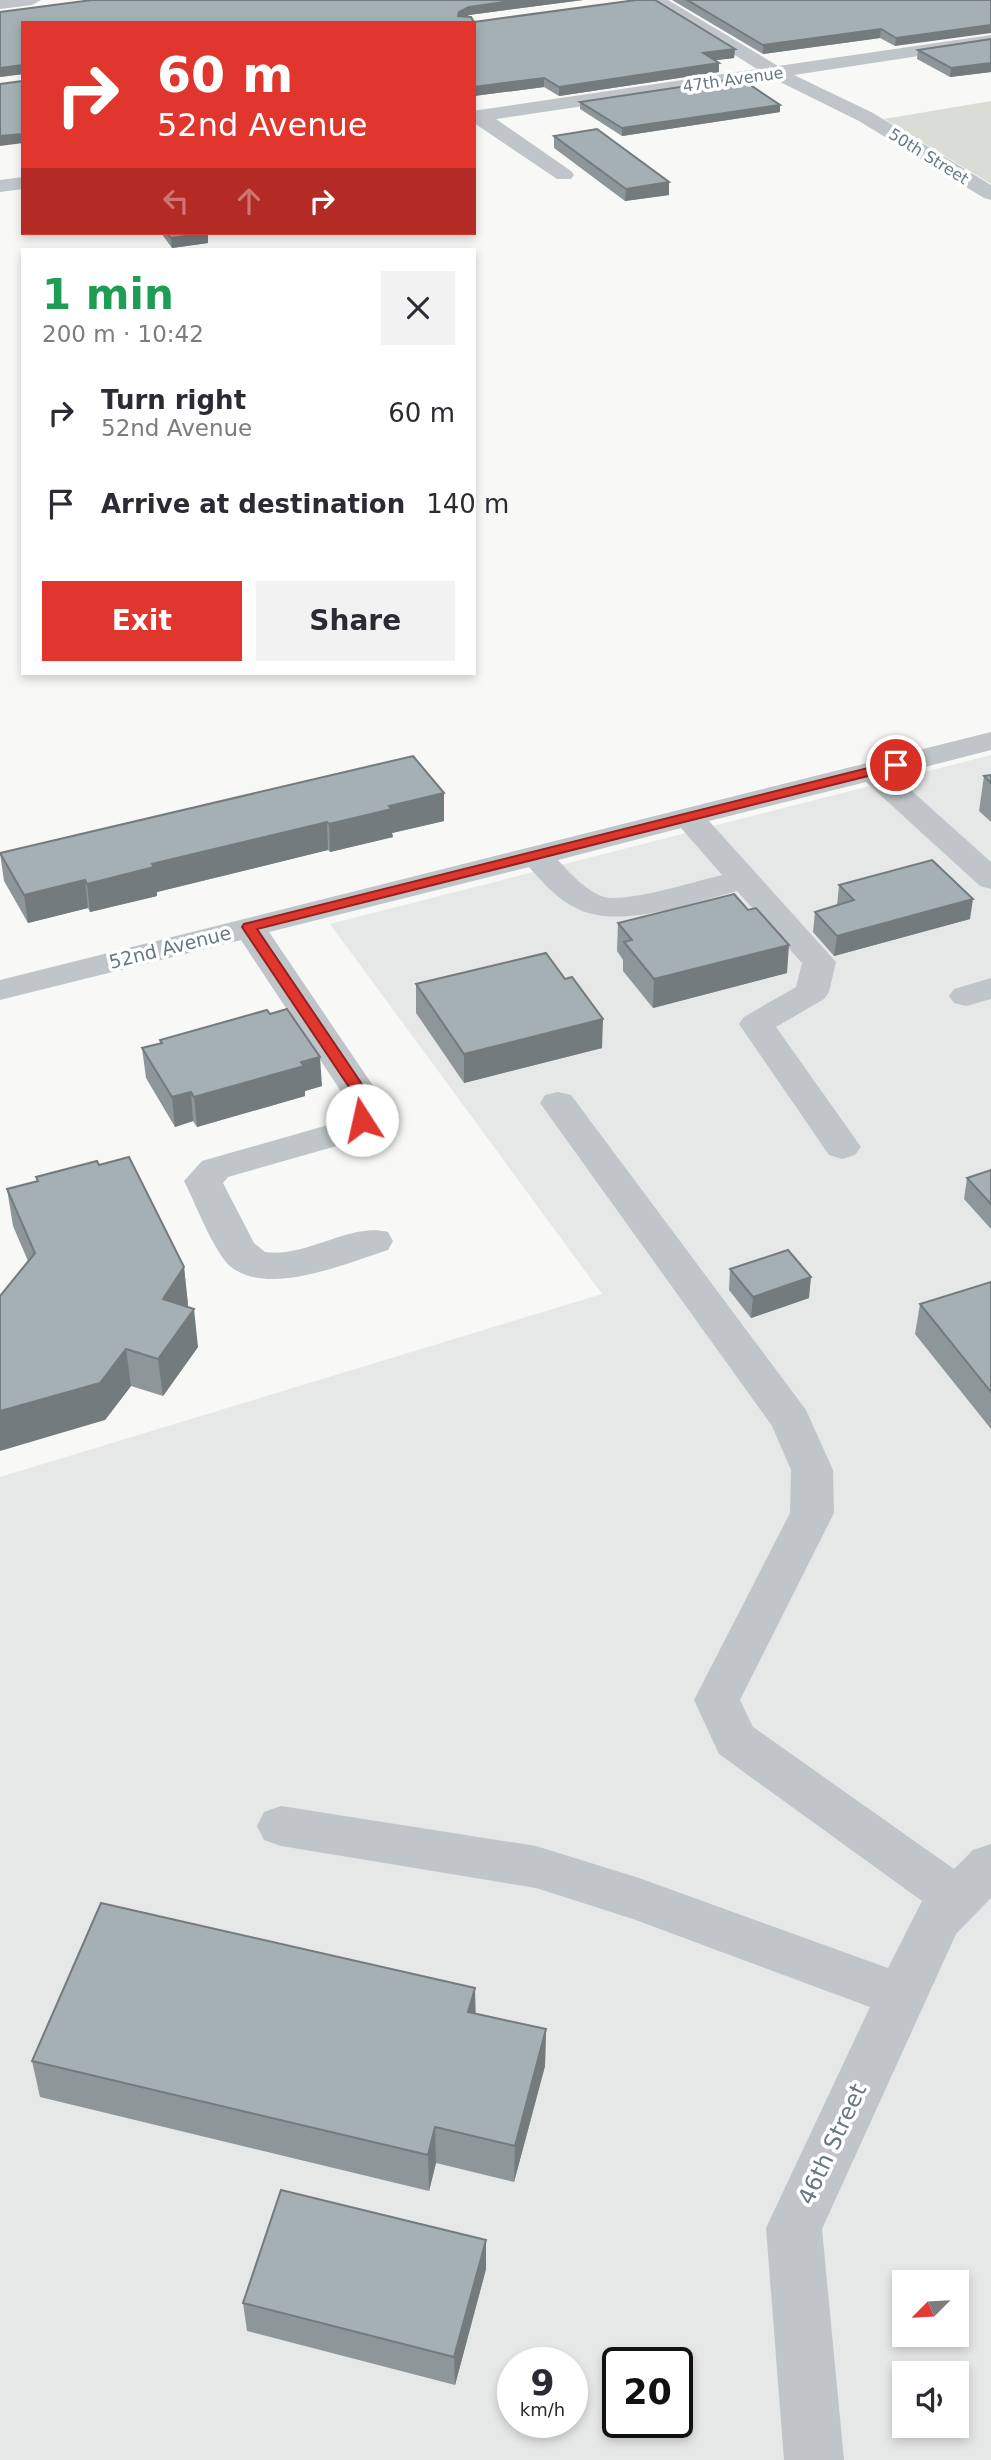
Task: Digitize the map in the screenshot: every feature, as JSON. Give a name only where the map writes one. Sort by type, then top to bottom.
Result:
[{"type":"street","points":[[0,4],[33,0]]},
{"type":"street","points":[[656,0],[776,73]]},
{"type":"street","name":"47th Avenue","points":[[477,117],[991,40]]},
{"type":"street","name":"50th Street","points":[[776,73],[866,117],[991,194]]},
{"type":"street","points":[[477,117],[564,175]]},
{"type":"street","points":[[0,186],[21,183]]},
{"type":"street","name":"52nd Avenue","points":[[0,990],[991,741]]},
{"type":"street","points":[[872,771],[991,879]]},
{"type":"street","points":[[688,817],[819,961],[812,992],[756,1024],[842,1146]]},
{"type":"street","points":[[536,855],[565,888],[601,908],[629,905],[744,879]]},
{"type":"street","points":[[249,927],[366,1102],[362,1120],[348,1131],[215,1169],[203,1181],[243,1257],[260,1266],[278,1268],[374,1241]]},
{"type":"street","points":[[558,1102],[791,1421],[812,1470],[812,1513],[717,1700],[736,1740],[974,1882]]},
{"type":"street","points":[[281,1826],[536,1867],[639,1899],[901,1996]]},
{"type":"street","name":"46th Street","points":[[814,2460],[794,2228],[937,1919],[974,1882]]},
{"type":"shaded area","points":[[991,101],[991,184],[884,119]]},
{"type":"shaded area","points":[[991,755],[991,2460],[0,2460],[0,1477],[602,1294],[330,924]]},
{"type":"building","points":[[92,0],[520,0],[469,7],[459,12],[458,16],[471,17],[473,21],[21,21],[21,65],[0,68],[0,12]]},
{"type":"building","points":[[636,0],[655,0],[735,49],[703,53],[719,63],[559,87],[544,78],[476,87],[476,22]]},
{"type":"building","points":[[687,0],[991,0],[991,25],[896,38],[881,29],[763,45]]},
{"type":"building","points":[[991,39],[991,63],[951,68],[918,50]]},
{"type":"building","points":[[740,78],[780,105],[622,128],[580,102]]},
{"type":"building","points":[[21,81],[21,134],[0,136],[0,84]]},
{"type":"building","points":[[597,129],[669,182],[626,189],[554,136]]},
{"type":"building","points":[[169,235],[193,235],[171,238]]},
{"type":"building","points":[[413,756],[444,793],[389,806],[392,809],[152,864],[154,867],[87,884],[85,880],[24,895],[0,853]]},
{"type":"building","points":[[932,860],[973,899],[837,936],[815,912],[854,900],[839,885]]},
{"type":"building","points":[[734,894],[748,910],[756,908],[789,945],[654,979],[624,942],[632,940],[618,923]]},
{"type":"building","points":[[546,953],[565,979],[572,977],[603,1019],[464,1054],[416,984]]},
{"type":"building","points":[[287,1009],[320,1057],[301,1062],[304,1066],[194,1097],[191,1092],[172,1097],[142,1048],[162,1043],[160,1040],[267,1010],[270,1014]]},
{"type":"building","points":[[129,1157],[184,1267],[163,1299],[194,1309],[158,1359],[126,1349],[100,1383],[0,1411],[0,1296],[35,1253],[7,1189],[38,1181],[36,1177],[97,1161],[99,1165]]},
{"type":"building","points":[[991,1170],[991,1204],[967,1178]]},
{"type":"building","points":[[788,1250],[811,1277],[753,1297],[730,1269]]},
{"type":"building","points":[[991,1282],[991,1392],[920,1304]]},
{"type":"building","points":[[101,1903],[475,1988],[468,2012],[546,2029],[515,2146],[435,2127],[428,2155],[32,2061]]},
{"type":"building","points":[[281,2190],[486,2240],[454,2357],[243,2303]]},
{"type":"route","points":[[362,1120],[366,1102],[249,927],[896,765]]}]
